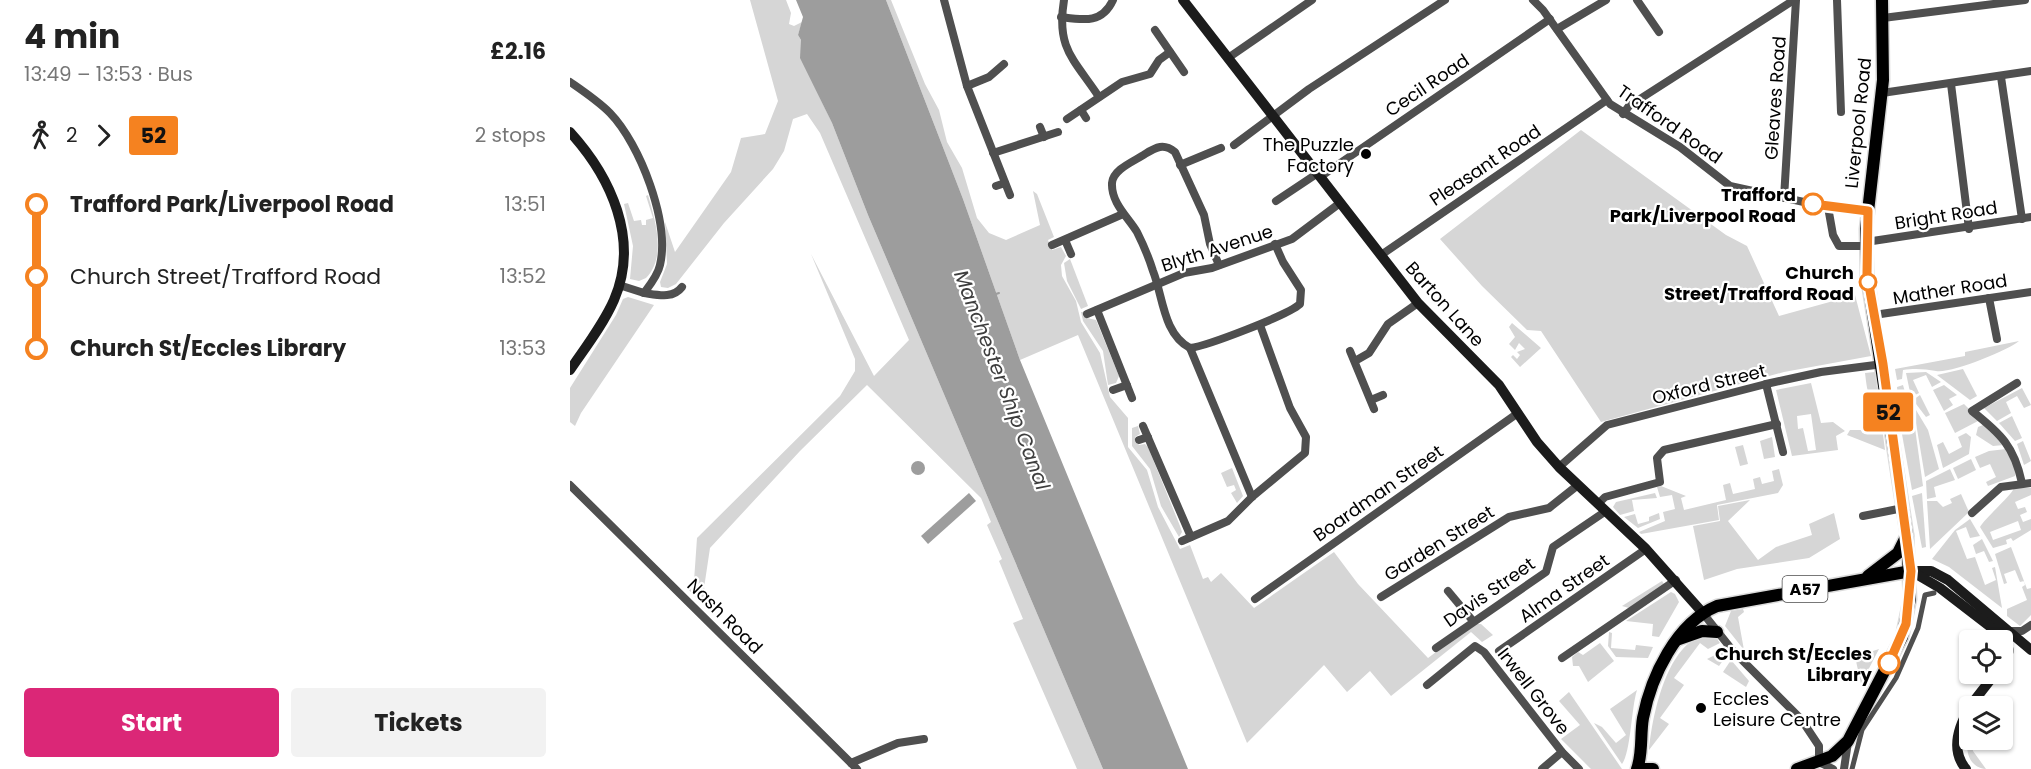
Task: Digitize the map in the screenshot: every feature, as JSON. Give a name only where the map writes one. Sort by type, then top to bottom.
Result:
[{"type":"main road","name":"Barton Lane","points":[[1182,0],[1418,303],[1499,385],[1559,467],[1646,549],[1676,580],[1702,612]]},
{"type":"main road","name":"Liverpool Road","points":[[1848,741],[1902,637],[1910,599],[1911,571],[1907,535],[1883,364],[1867,274],[1868,211],[1882,93],[1882,0]]},
{"type":"main road","points":[[570,132],[600,171],[616,206],[624,243],[619,285],[609,311],[570,370]]},
{"type":"main road","name":"A57","points":[[1862,579],[1884,566],[1898,553],[1907,535]]},
{"type":"main road","points":[[1911,571],[1931,571],[1948,580],[2006,630]]},
{"type":"main road","points":[[1911,571],[1940,588],[1995,630]]},
{"type":"main road","name":"A57","points":[[1702,612],[1717,606],[1911,571]]},
{"type":"main road","points":[[1654,769],[1638,769],[1647,703],[1662,663],[1702,612]]},
{"type":"main road","points":[[1678,640],[1702,631],[1717,632]]},
{"type":"main road","points":[[2013,636],[2031,652]]},
{"type":"main road","points":[[2013,655],[2031,652]]},
{"type":"main road","points":[[1978,696],[1987,684]]},
{"type":"main road","points":[[1959,733],[1957,755],[1966,769]]},
{"type":"main road","points":[[1797,769],[1832,756],[1848,741]]},
{"type":"street","points":[[944,0],[967,86],[1010,195]]},
{"type":"street","points":[[1064,0],[1061,17],[1065,47],[1099,97]]},
{"type":"street","points":[[1061,17],[1084,20],[1098,18],[1107,11],[1113,0]]},
{"type":"street","points":[[1228,58],[1312,0]]},
{"type":"street","points":[[1234,145],[1309,89],[1445,0]]},
{"type":"street","name":"Trafford Road","points":[[1533,0],[1550,19],[1607,100],[1623,114],[1675,144],[1734,188],[1828,207],[1868,211]]},
{"type":"street","points":[[1557,29],[1606,0]]},
{"type":"street","points":[[1637,0],[1659,32]]},
{"type":"street","points":[[1623,114],[1629,106],[1795,0]]},
{"type":"street","name":"Gleaves Road","points":[[1784,198],[1795,0]]},
{"type":"street","points":[[1837,0],[1841,112]]},
{"type":"street","points":[[1882,18],[2025,0]]},
{"type":"street","name":"Cecil Road","points":[[1276,201],[1319,175],[1550,19]]},
{"type":"street","points":[[1155,30],[1184,72]]},
{"type":"street","points":[[1067,119],[1122,82],[1146,77],[1170,52]]},
{"type":"street","points":[[967,86],[994,73],[1004,64]]},
{"type":"street","points":[[1882,93],[2031,71]]},
{"type":"street","points":[[994,73],[1001,80]]},
{"type":"street","points":[[2001,76],[2027,218]]},
{"type":"street","points":[[570,82],[613,116],[637,156],[651,189],[661,228],[662,255],[659,269],[644,293]]},
{"type":"street","points":[[1950,84],[1969,229]]},
{"type":"street","name":"Pleasant Road","points":[[1381,255],[1607,100]]},
{"type":"street","points":[[1081,110],[1086,118]]},
{"type":"street","points":[[1040,127],[1044,137]]},
{"type":"street","points":[[993,153],[1058,132]]},
{"type":"street","points":[[1219,265],[1210,244],[1204,215],[1172,149],[1158,147],[1117,173],[1112,187],[1123,214],[1140,240],[1174,334],[1190,348],[1252,496]]},
{"type":"street","points":[[1180,165],[1221,148]]},
{"type":"street","points":[[996,186],[1005,183]]},
{"type":"street","name":"Blyth Avenue","points":[[1087,314],[1184,273],[1219,265],[1304,233],[1340,203]]},
{"type":"street","name":"Bright Road","points":[[1828,207],[1833,235],[1839,246],[1969,229],[2027,218]]},
{"type":"street","points":[[1052,245],[1123,214]]},
{"type":"street","points":[[1065,240],[1071,254]]},
{"type":"street","points":[[1190,348],[1260,325],[1291,311],[1302,300],[1300,285],[1283,262],[1275,244]]},
{"type":"street","points":[[619,285],[644,293],[667,296],[678,292],[682,287]]},
{"type":"street","name":"Mather Road","points":[[1874,315],[2031,292]]},
{"type":"street","points":[[1989,298],[1997,339]]},
{"type":"street","points":[[1355,361],[1368,353],[1388,324],[1418,303]]},
{"type":"street","points":[[1097,310],[1132,398]]},
{"type":"street","points":[[1182,541],[1228,521],[1252,496],[1301,458],[1307,442],[1285,394],[1278,368],[1260,325]]},
{"type":"street","points":[[1350,351],[1374,409]]},
{"type":"street","name":"Oxford Street","points":[[1559,467],[1607,425],[1766,384],[1821,372],[1883,364]]},
{"type":"street","points":[[1971,513],[1994,491],[2009,484],[2027,483],[2012,449],[2002,435],[1972,411],[2017,383]]},
{"type":"street","points":[[1766,384],[1783,452]]},
{"type":"street","points":[[1113,390],[1126,385]]},
{"type":"street","points":[[1371,400],[1383,395]]},
{"type":"street","name":"Boardman Street","points":[[1255,598],[1518,413]]},
{"type":"street","name":"Davis Street","points":[[1436,648],[1546,572],[1553,547],[1602,507],[1605,497],[1657,484],[1661,478],[1656,462],[1662,451],[1777,424]]},
{"type":"street","points":[[1143,426],[1191,537]]},
{"type":"street","points":[[1139,440],[1148,437]]},
{"type":"street","name":"Nash Road","points":[[570,485],[854,766]]},
{"type":"street","name":"Garden Street","points":[[1381,597],[1509,517],[1549,508],[1578,485]]},
{"type":"street","points":[[1863,516],[1903,508]]},
{"type":"street","name":"Alma Street","points":[[1499,651],[1646,549]]},
{"type":"street","points":[[1562,658],[1676,580]]},
{"type":"street","points":[[1448,591],[1473,621]]},
{"type":"street","points":[[1852,769],[1862,730],[1882,695],[1896,678],[1918,628],[1925,595],[1934,593]]},
{"type":"street","points":[[1702,612],[1717,632],[1801,719],[1819,746],[1820,762],[1833,769]]},
{"type":"street","points":[[2013,631],[2022,631],[2031,626]]},
{"type":"street","name":"Irwell Grove","points":[[1427,685],[1475,646],[1484,652],[1562,752],[1579,769]]},
{"type":"street","points":[[854,766],[898,743],[924,739]]},
{"type":"street","points":[[1844,769],[1848,741]]},
{"type":"street","points":[[1542,769],[1562,752]]},
{"type":"shaded area","points":[[750,0],[786,0],[791,13],[789,24],[794,26],[802,22],[798,35],[801,40],[801,58],[832,123],[868,215],[1103,769],[1077,769],[1013,623],[1023,619],[999,561],[1002,559],[987,525],[991,522],[981,498],[867,385],[800,451],[710,548],[704,588],[711,596],[697,599],[687,588],[694,581],[697,538],[840,396],[855,371],[855,359],[811,254],[874,376],[909,340],[820,133],[807,114],[793,119],[784,151],[773,169],[724,223],[676,284],[668,288],[661,287],[660,282],[667,264],[665,222],[675,252],[731,172],[741,138],[765,134],[778,101]]},
{"type":"shaded area","points":[[886,0],[891,0],[925,84],[939,110],[947,142],[962,168],[977,218],[989,233],[1006,240],[1040,225],[1033,191],[1037,194],[1054,237],[1048,240],[1052,250],[1061,247],[1066,256],[1061,265],[1062,276],[1076,301],[1081,322],[1100,353],[1110,397],[1128,418],[1128,447],[1147,470],[1158,507],[1180,549],[1190,545],[1203,579],[1208,577],[1211,582],[1221,573],[1254,608],[1334,552],[1358,584],[1428,658],[1473,624],[1481,624],[1493,635],[1482,642],[1471,632],[1391,696],[1370,671],[1347,692],[1324,665],[1247,743],[1078,335],[1020,360],[963,199]]},
{"type":"shaded area","points":[[1581,130],[1726,235],[1747,246],[1779,316],[1855,295],[1871,356],[1784,372],[1601,422],[1541,331],[1527,330],[1482,286],[1440,239]]},
{"type":"shaded area","points":[[648,195],[656,227],[658,249],[652,269],[646,278],[639,281],[630,279],[633,246],[624,204],[628,203],[634,221],[641,220],[642,225],[646,225],[646,220],[653,218],[646,196]]},
{"type":"shaded area","points":[[1070,259],[1088,306],[1081,309],[1067,281],[1064,263]]},
{"type":"shaded area","points":[[628,297],[654,305],[581,413],[575,426],[570,422],[570,388],[616,315],[623,299]]},
{"type":"shaded area","points":[[1081,312],[1087,318],[1096,320],[1119,376],[1116,383],[1108,385],[1103,351],[1083,321]]},
{"type":"shaded area","points":[[1512,323],[1541,348],[1520,367],[1511,357],[1513,355],[1517,359],[1520,355],[1517,352],[1525,349],[1519,343],[1515,350],[1509,344],[1515,337],[1509,327]]},
{"type":"shaded area","points":[[2019,341],[1992,355],[1953,369],[1903,370],[1902,379],[1897,380],[1895,369],[1965,356],[1965,352]]},
{"type":"shaded area","points":[[1963,369],[1977,396],[1970,400],[1937,375]]},
{"type":"shaded area","points":[[1875,372],[1885,450],[1847,435],[1850,430],[1872,430],[1876,422],[1865,373]]},
{"type":"shaded area","points":[[1926,372],[1941,382],[1932,387],[1926,375],[1913,380],[1919,393],[1911,397],[1906,373]]},
{"type":"shaded area","points":[[1811,383],[1821,423],[1833,422],[1845,431],[1836,436],[1838,450],[1792,456],[1776,390]],"holes":[[[1811,414],[1816,450],[1808,451],[1803,428],[1798,429],[1797,416]]]},
{"type":"shaded area","points":[[1903,385],[1915,428],[1923,486],[1912,490],[1900,423],[1897,387]]},
{"type":"shaded area","points":[[1944,385],[1957,395],[1949,399],[1953,405],[1944,411],[1933,390]]},
{"type":"shaded area","points":[[2022,388],[2031,405],[2024,408],[2017,396],[2006,402],[2011,413],[1997,421],[1984,408]]},
{"type":"shaded area","points":[[1920,395],[1930,415],[1926,417],[1913,400]]},
{"type":"shaded area","points":[[1964,404],[1980,420],[1955,433],[1945,413]]},
{"type":"shaded area","points":[[1913,405],[1928,430],[1939,469],[1925,477]]},
{"type":"shaded area","points":[[2012,416],[2022,438],[2015,441],[1999,423]]},
{"type":"shaded area","points":[[1983,425],[2004,445],[1993,446],[1976,435],[1978,427]]},
{"type":"shaded area","points":[[1138,426],[1140,434],[1135,437],[1139,445],[1145,444],[1148,447],[1180,526],[1182,532],[1179,537],[1161,506],[1150,469],[1132,446],[1132,428]]},
{"type":"shaded area","points":[[1966,433],[1971,437],[1969,454],[1943,468],[1937,445],[1943,442],[1949,454],[1962,447],[1958,437]]},
{"type":"shaded area","points":[[1772,437],[1775,457],[1764,459],[1760,441]]},
{"type":"shaded area","points":[[2023,441],[2031,461],[2024,465],[2017,444]]},
{"type":"shaded area","points":[[1743,445],[1748,464],[1740,466],[1735,447]]},
{"type":"shaded area","points":[[2006,449],[2016,466],[2015,476],[1988,486],[1986,482],[1996,477],[1990,464],[1980,468],[1975,457],[1989,451]]},
{"type":"shaded area","points":[[1971,459],[1976,470],[1958,479],[1953,468]]},
{"type":"shaded area","points":[[1232,468],[1243,496],[1237,503],[1231,493],[1236,490],[1234,485],[1227,487],[1221,473]]},
{"type":"shaded area","points":[[1779,469],[1783,485],[1778,493],[1717,505],[1719,520],[1641,534],[1639,532],[1665,521],[1663,512],[1675,509],[1672,495],[1660,497],[1657,487],[1661,486],[1686,496],[1681,498],[1684,510],[1726,500],[1723,485],[1730,483],[1733,494],[1755,489],[1753,479],[1760,477],[1762,484],[1774,481],[1772,471]]},
{"type":"shaded area","points":[[1950,469],[1955,480],[1934,487],[1936,497],[1927,499],[1926,481]]},
{"type":"shaded area","points":[[2014,488],[2031,488],[2031,495],[2015,502],[2018,509],[2025,507],[2027,512],[2020,515],[2023,522],[2031,519],[2031,530],[2013,541],[2011,538],[2006,540],[2007,544],[1993,548],[1980,527]],"holes":[[[2018,521],[2021,530],[1993,540],[1990,532]]]},
{"type":"shaded area","points":[[1655,493],[1657,498],[1632,500],[1634,511],[1620,515],[1613,507],[1616,502]]},
{"type":"shaded area","points":[[1922,493],[1926,547],[1922,548],[1912,496]]},
{"type":"shaded area","points":[[1961,494],[1969,512],[1930,549],[1927,501],[1937,501],[1943,507],[1952,503],[1950,499]]},
{"type":"shaded area","points":[[1750,500],[1728,521],[1758,560],[1776,547],[1812,535],[1809,524],[1834,513],[1840,539],[1809,558],[1737,569],[1704,580],[1693,526],[1720,521],[1718,506]]},
{"type":"shaded area","points":[[1659,513],[1660,519],[1638,528],[1624,517],[1635,514],[1638,524],[1649,521],[1649,517]]},
{"type":"shaded area","points":[[1970,519],[1980,536],[1970,538],[1966,527],[1956,531],[1967,559],[1975,557],[1985,585],[1996,580],[1992,568],[1995,567],[2002,608],[1949,567],[1932,559],[1955,530]]},
{"type":"shaded area","points":[[1982,539],[1993,561],[1989,562],[1984,551],[1976,554],[1973,545]]},
{"type":"shaded area","points":[[2011,547],[2024,581],[2020,582],[2015,570],[2004,574],[2007,583],[2004,584],[1995,554]]},
{"type":"shaded area","points":[[1662,581],[1664,584],[1629,608],[1622,606]]},
{"type":"shaded area","points":[[2024,581],[2027,589],[2031,588],[2031,615],[2020,626],[2007,616],[2007,609],[2027,600],[2022,587],[2025,585]]},
{"type":"shaded area","points":[[1671,592],[1675,594],[1679,602],[1659,637],[1652,636],[1653,624],[1626,621]]},
{"type":"shaded area","points":[[1743,609],[1744,612],[1738,617],[1744,650],[1725,626],[1731,611]]},
{"type":"shaded area","points":[[1609,632],[1612,633],[1611,648],[1635,650],[1636,645],[1653,647],[1648,658],[1616,657],[1608,646]]},
{"type":"shaded area","points":[[1702,636],[1715,636],[1720,643],[1708,649],[1700,643],[1674,678],[1684,685],[1660,718],[1669,724],[1649,750],[1653,720],[1670,668],[1690,643]]},
{"type":"shaded area","points":[[1600,643],[1614,661],[1588,682],[1579,666],[1573,666],[1572,657],[1578,652],[1583,655]]},
{"type":"shaded area","points":[[1879,649],[1861,684],[1856,661],[1874,657],[1873,651]]},
{"type":"shaded area","points":[[1723,651],[1727,655],[1719,666],[1707,659]]},
{"type":"shaded area","points":[[1731,660],[1749,681],[1746,687],[1723,672]]},
{"type":"shaded area","points":[[1637,690],[1627,750],[1622,764],[1594,723],[1602,727],[1616,743],[1626,735],[1610,709]]},
{"type":"shaded area","points":[[1569,692],[1622,769],[1591,769],[1561,739],[1580,725],[1559,701]]},
{"type":"shaded area","points":[[1967,750],[1973,750],[1986,769],[1974,764]]},
{"type":"water","name":"Manchester Ship Canal","points":[[796,0],[886,0],[963,199],[1020,360],[1188,769],[1103,769],[868,215],[832,123],[800,58],[801,40],[798,35],[803,17]]},
{"type":"water","points":[[915,461],[921,461],[925,468],[921,475],[915,475],[911,471],[911,465]]},
{"type":"water","points":[[969,493],[976,501],[928,544],[921,536]]},
{"type":"bus line","name":"52","points":[[1813,204],[1868,211],[1867,274],[1883,364],[1911,571],[1906,624],[1889,663]]},
{"type":"place","name":"The Puzzle Factory","points":[[1366,154]]},
{"type":"place","name":"Trafford Park/Liverpool Road","points":[[1813,204]]},
{"type":"place","name":"Church Street/Trafford Road","points":[[1868,282]]},
{"type":"place","name":"Church St/Eccles Library","points":[[1889,663]]},
{"type":"place","name":"Eccles Leisure Centre","points":[[1701,708]]}]
